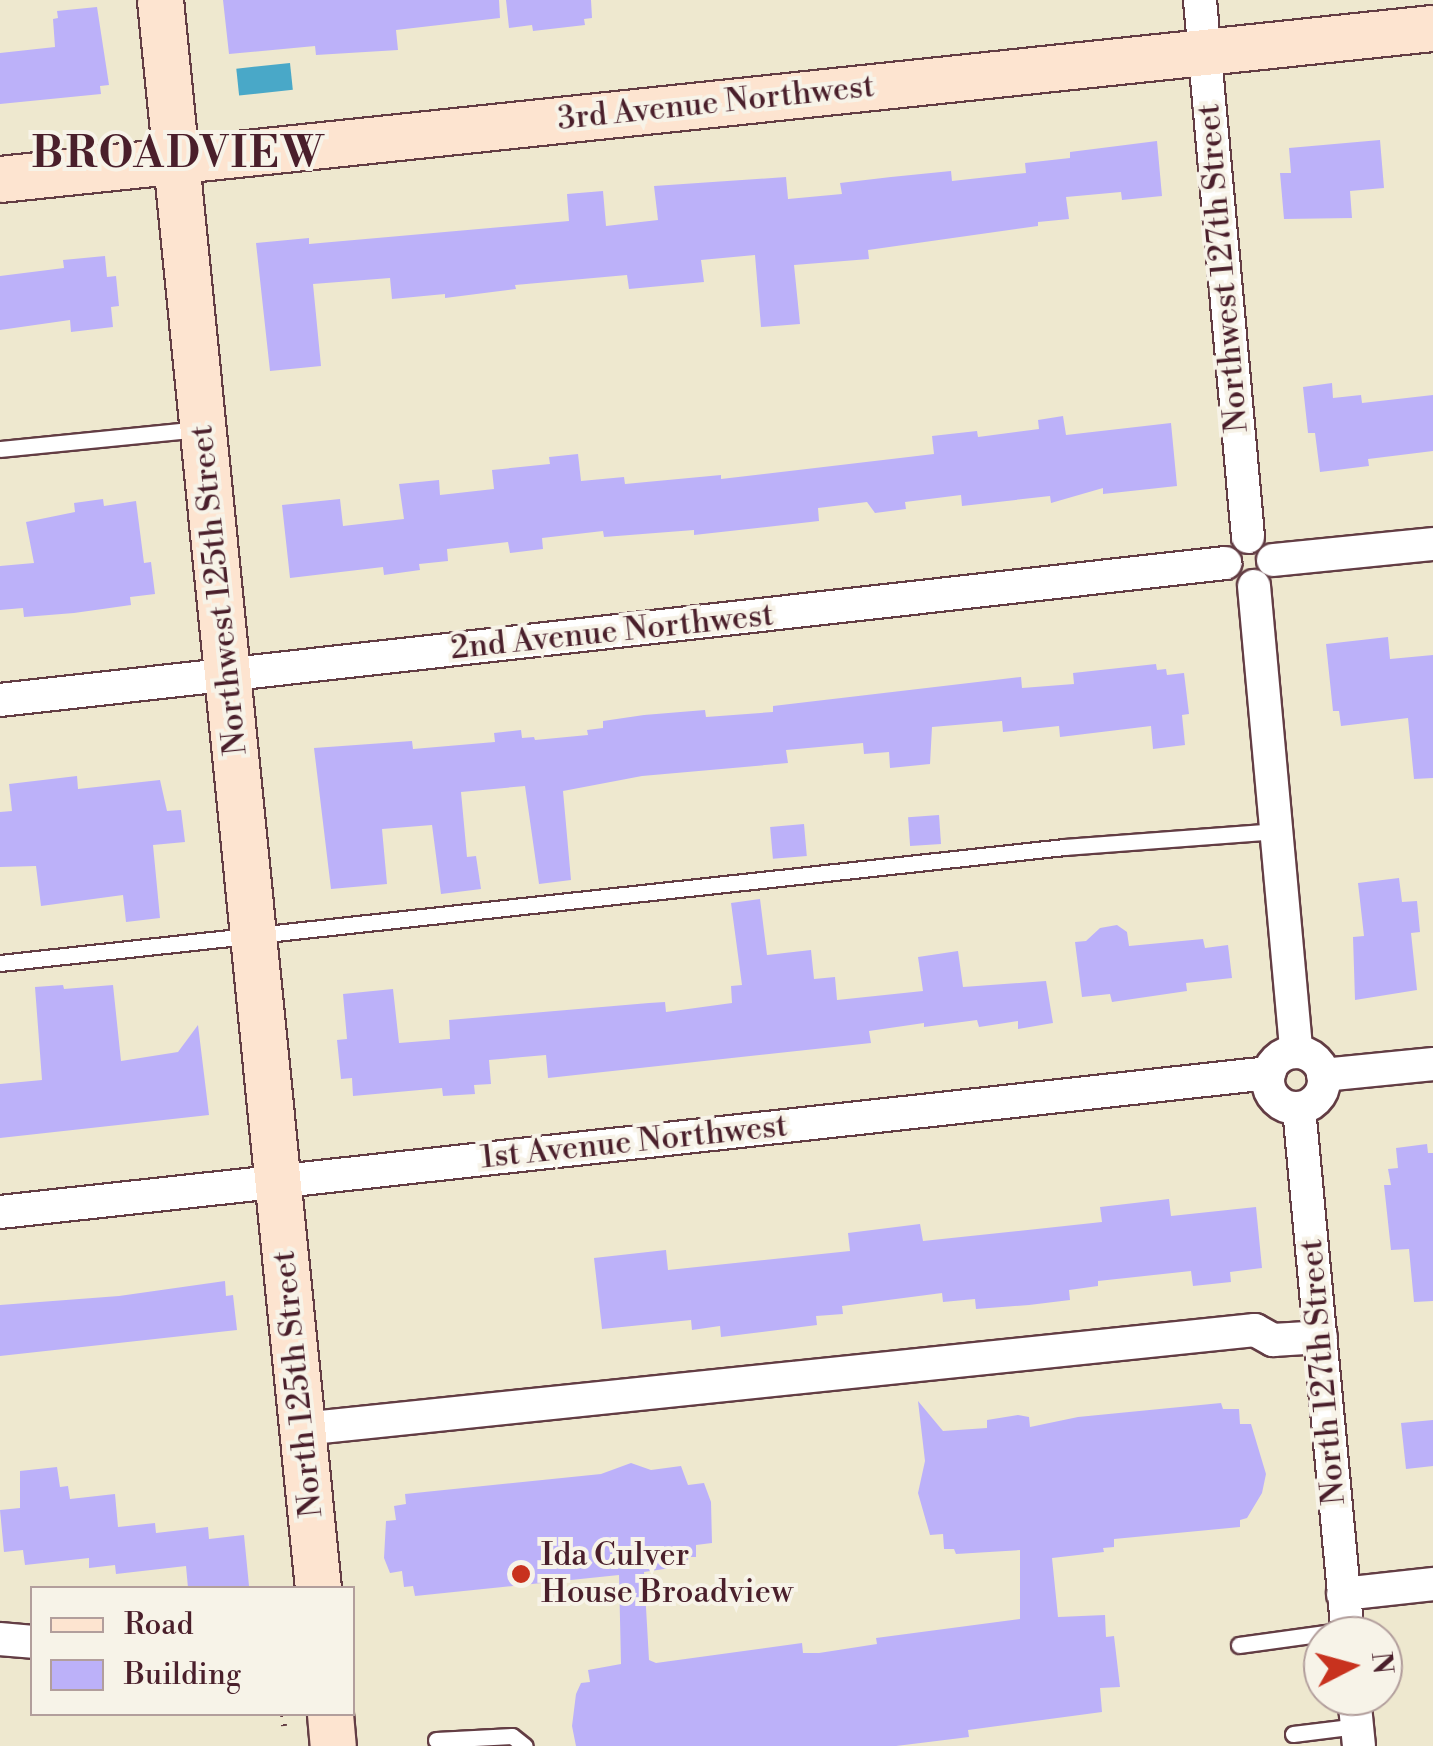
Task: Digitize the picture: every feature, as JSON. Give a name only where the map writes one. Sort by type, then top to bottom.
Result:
[{"type":"street","name":"Northwest 125th Street","points":[[160,0],[278,1180]]},
{"type":"street","name":"Northwest 127th Street","points":[[1200,0],[1248,537]]},
{"type":"street","name":"3rd Avenue Northwest","points":[[0,178],[1433,28]]},
{"type":"street","points":[[1296,1052],[1276,831],[1264,573],[1263,542],[1248,537],[1233,543],[1225,563],[1232,579],[1264,573],[1433,544]]},
{"type":"street","name":"2nd Avenue Northwest","points":[[0,700],[1225,563]]},
{"type":"street","points":[[1296,1052],[1313,1058],[1324,1076],[1316,1099],[1299,1108],[1275,1099],[1268,1073],[1279,1058],[1296,1052]]},
{"type":"street","points":[[1324,1076],[1433,1064]]},
{"type":"street","name":"1st Avenue Northwest","points":[[0,1212],[1268,1073]]},
{"type":"street","name":"North 127th Street","points":[[1299,1108],[1345,1616]]},
{"type":"street","name":"North 125th Street","points":[[278,1180],[318,1586]]},
{"type":"street","points":[[302,1429],[1255,1330],[1273,1340],[1320,1325]]},
{"type":"street","points":[[1343,1594],[1433,1584]]},
{"type":"street","points":[[0,1639],[30,1642]]},
{"type":"street","points":[[330,1716],[333,1746]]},
{"type":"lane","points":[[0,449],[203,428]]},
{"type":"lane","points":[[0,962],[1065,846],[1276,831]]},
{"type":"lane","points":[[1239,1645],[1303,1638]]},
{"type":"lane","points":[[1292,1734],[1357,1723]]},
{"type":"lane","points":[[436,1740],[512,1736],[524,1746]]},
{"type":"path","points":[[282,1716],[284,1726]]},
{"type":"water","points":[[290,63],[293,90],[239,95],[236,69]]},
{"type":"building","points":[[223,0],[499,0],[500,18],[396,30],[398,50],[316,55],[315,46],[229,54]]},
{"type":"building","points":[[506,0],[591,0],[592,18],[584,19],[585,25],[533,31],[532,25],[509,28]]},
{"type":"building","points":[[97,7],[109,85],[100,86],[101,94],[0,104],[0,53],[55,47],[53,19],[58,18],[57,11]]},
{"type":"building","points":[[1380,140],[1384,188],[1350,191],[1352,218],[1284,219],[1280,173],[1291,173],[1289,148]]},
{"type":"building","points":[[1157,141],[1162,196],[1122,200],[1121,192],[1066,197],[1069,219],[868,250],[869,259],[794,265],[800,324],[761,327],[755,255],[701,260],[704,282],[629,289],[627,275],[515,285],[516,289],[445,298],[445,294],[392,299],[390,278],[313,284],[321,366],[270,371],[256,243],[309,238],[309,244],[569,221],[567,194],[603,191],[606,226],[658,220],[654,186],[786,177],[788,199],[842,194],[840,183],[891,177],[951,171],[952,181],[1026,173],[1025,163],[1070,158],[1070,152]]},
{"type":"building","points":[[105,256],[107,277],[116,276],[119,306],[111,307],[113,327],[71,332],[70,320],[0,330],[0,276],[64,268],[63,260]]},
{"type":"building","points":[[1332,383],[1333,398],[1361,395],[1362,403],[1433,395],[1433,451],[1368,459],[1369,466],[1320,472],[1315,433],[1308,433],[1303,387]]},
{"type":"building","points":[[1063,416],[1066,435],[1171,423],[1177,486],[1103,494],[1103,488],[1051,503],[1050,496],[962,506],[961,495],[905,502],[906,509],[875,513],[867,502],[818,508],[819,521],[694,535],[694,530],[604,537],[603,531],[542,538],[543,549],[510,553],[508,542],[447,549],[448,561],[419,564],[420,570],[384,575],[383,567],[290,578],[282,505],[340,499],[343,526],[404,519],[399,484],[439,480],[440,495],[494,489],[492,470],[550,464],[549,457],[578,454],[581,481],[624,477],[625,484],[721,475],[721,479],[934,454],[932,436],[977,431],[978,437],[1039,429],[1038,420]]},
{"type":"building","points":[[103,499],[104,506],[136,501],[144,563],[151,562],[155,594],[130,597],[131,605],[74,613],[24,617],[23,608],[0,610],[0,566],[34,563],[26,522],[75,512],[74,503]]},
{"type":"building","points":[[1388,637],[1390,659],[1433,655],[1433,778],[1414,779],[1408,718],[1341,726],[1339,711],[1333,711],[1326,644]]},
{"type":"building","points":[[1156,664],[1157,670],[1166,669],[1167,675],[1184,673],[1189,714],[1182,715],[1185,745],[1153,749],[1151,726],[1060,737],[1059,726],[1003,732],[1002,721],[932,727],[930,764],[890,768],[889,752],[864,754],[863,743],[786,750],[788,763],[642,776],[563,791],[571,880],[539,884],[525,786],[461,792],[467,857],[476,856],[481,889],[441,894],[432,825],[382,829],[387,884],[331,889],[314,748],[412,741],[413,749],[495,742],[494,733],[521,730],[522,738],[535,740],[588,735],[587,730],[603,728],[603,721],[644,715],[705,710],[706,717],[773,712],[773,706],[1021,677],[1022,688],[1074,684],[1073,673]]},
{"type":"building","points":[[77,776],[78,789],[160,780],[167,811],[181,810],[185,842],[153,845],[160,918],[126,922],[123,895],[41,906],[36,866],[0,867],[0,812],[12,811],[9,784]]},
{"type":"building","points":[[939,815],[941,844],[910,846],[908,817]]},
{"type":"building","points":[[804,824],[807,856],[773,859],[770,827]]},
{"type":"building","points":[[1399,878],[1402,902],[1417,901],[1420,932],[1411,933],[1417,990],[1355,1000],[1353,937],[1364,936],[1358,883]]},
{"type":"building","points":[[760,899],[767,955],[811,950],[814,979],[835,977],[837,1000],[923,991],[918,957],[958,951],[963,987],[1046,981],[1053,1023],[1018,1029],[1018,1021],[979,1027],[977,1020],[924,1027],[924,1023],[869,1031],[871,1043],[548,1078],[546,1055],[489,1060],[491,1084],[474,1085],[475,1094],[443,1096],[442,1088],[353,1096],[352,1078],[341,1079],[337,1040],[347,1039],[343,994],[393,989],[399,1043],[450,1039],[449,1020],[665,1002],[666,1012],[732,1003],[731,986],[742,985],[731,903]]},
{"type":"building","points":[[1117,925],[1127,932],[1129,946],[1203,939],[1205,948],[1228,945],[1232,978],[1186,983],[1187,991],[1112,1002],[1110,994],[1082,997],[1075,942],[1086,941],[1100,928]]},
{"type":"building","points":[[63,985],[64,989],[113,985],[121,1061],[178,1052],[198,1025],[209,1115],[0,1138],[0,1084],[42,1080],[35,987]]},
{"type":"building","points":[[1427,1144],[1428,1153],[1433,1153],[1433,1301],[1414,1302],[1409,1249],[1391,1250],[1384,1185],[1391,1185],[1388,1169],[1398,1168],[1396,1148]]},
{"type":"building","points":[[1169,1199],[1171,1216],[1256,1207],[1262,1268],[1230,1272],[1231,1282],[1193,1286],[1191,1271],[1098,1281],[1098,1286],[1069,1290],[1070,1300],[1029,1305],[976,1309],[975,1299],[943,1302],[942,1293],[842,1306],[843,1314],[816,1316],[817,1325],[721,1337],[720,1326],[692,1330],[691,1320],[602,1329],[594,1258],[666,1250],[668,1270],[850,1251],[848,1233],[920,1224],[923,1241],[1102,1222],[1100,1207]]},
{"type":"building","points":[[225,1281],[226,1296],[233,1295],[237,1330],[0,1356],[0,1305],[119,1296]]},
{"type":"building","name":"Ida Culver House Broadview","points":[[918,1401],[943,1431],[987,1428],[987,1420],[1018,1415],[1029,1417],[1030,1427],[1078,1417],[1221,1403],[1223,1409],[1239,1409],[1240,1424],[1251,1424],[1266,1474],[1262,1493],[1247,1518],[1240,1520],[1240,1527],[1114,1539],[1114,1547],[1103,1548],[1104,1552],[1052,1558],[1058,1617],[1105,1615],[1106,1637],[1114,1636],[1120,1687],[1100,1688],[1102,1712],[968,1730],[969,1737],[896,1746],[576,1746],[572,1726],[576,1694],[581,1683],[590,1682],[588,1670],[621,1664],[619,1575],[415,1596],[413,1586],[404,1587],[402,1571],[390,1573],[384,1558],[386,1521],[396,1520],[394,1506],[406,1504],[405,1494],[601,1474],[631,1463],[651,1470],[681,1466],[688,1485],[704,1483],[711,1502],[712,1543],[696,1545],[696,1557],[689,1557],[684,1566],[644,1572],[649,1660],[656,1663],[802,1643],[803,1653],[819,1653],[877,1644],[876,1638],[1020,1619],[1020,1550],[956,1554],[954,1549],[944,1549],[943,1534],[930,1535],[918,1493],[925,1461]]},
{"type":"building","points":[[1433,1420],[1433,1466],[1406,1469],[1401,1423]]},
{"type":"building","points":[[57,1467],[60,1487],[68,1486],[70,1499],[115,1494],[118,1527],[155,1523],[156,1533],[208,1527],[209,1539],[244,1535],[249,1586],[188,1586],[186,1566],[116,1574],[115,1565],[89,1568],[89,1558],[25,1565],[23,1550],[4,1552],[0,1510],[20,1508],[20,1471]]},
{"type":"place","name":"Ida Culver House Broadview","points":[[521,1574]]},
{"type":"district","name":"BROADVIEW","points":[[179,155]]}]
